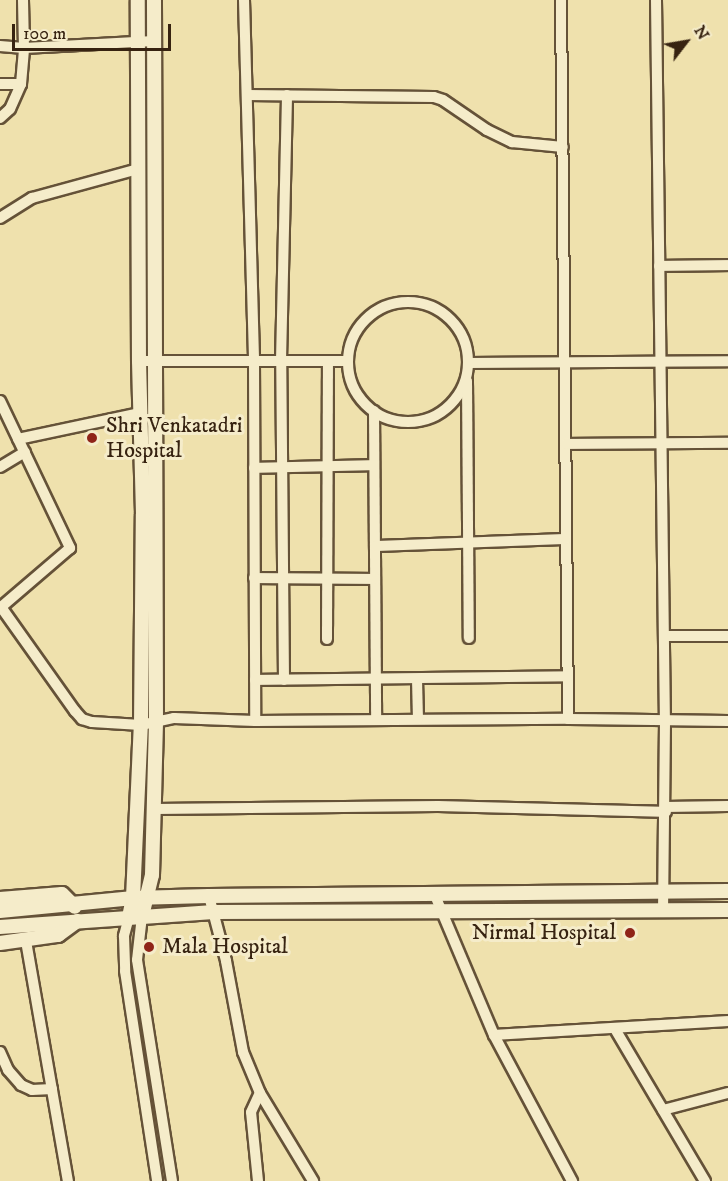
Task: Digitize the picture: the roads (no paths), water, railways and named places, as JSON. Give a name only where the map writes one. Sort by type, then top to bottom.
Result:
[{"type":"main road","points":[[138,0],[140,898]]},
{"type":"main road","points":[[135,916],[140,898],[152,875],[155,808],[154,0]]},
{"type":"main road","points":[[0,911],[140,898],[208,896],[728,891]]},
{"type":"main road","points":[[0,899],[62,894],[74,903],[77,921]]},
{"type":"main road","points":[[0,927],[213,912],[442,913],[728,910]]},
{"type":"main road","points":[[0,943],[58,936],[77,921]]},
{"type":"street","points":[[0,118],[10,109],[21,84],[24,48],[22,0]]},
{"type":"street","points":[[244,0],[254,361],[255,721]]},
{"type":"street","points":[[561,0],[568,719]]},
{"type":"street","points":[[656,0],[666,809],[663,910]]},
{"type":"street","points":[[0,46],[24,48],[154,41]]},
{"type":"street","points":[[0,84],[21,84]]},
{"type":"street","points":[[247,95],[434,97],[443,100],[487,130],[512,142],[563,147]]},
{"type":"street","points":[[284,680],[281,361],[287,95]]},
{"type":"street","points":[[0,218],[32,198],[138,169]]},
{"type":"street","points":[[660,266],[728,265]]},
{"type":"street","points":[[466,377],[457,398],[434,417],[417,422],[393,420],[374,411],[361,399],[352,384],[348,361],[350,345],[359,326],[377,310],[400,302],[418,303],[444,314],[458,328],[465,344],[468,363],[466,377],[469,638]]},
{"type":"street","points":[[139,361],[348,361]]},
{"type":"street","points":[[327,639],[328,361]]},
{"type":"street","points":[[468,363],[728,362]]},
{"type":"street","points":[[0,401],[70,548],[1,608],[82,719],[92,722],[141,725],[174,718],[255,721],[376,719],[728,721]]},
{"type":"street","points":[[374,411],[376,719]]},
{"type":"street","points":[[18,439],[140,413]]},
{"type":"street","points":[[565,444],[728,443]]},
{"type":"street","points":[[0,467],[25,452]]},
{"type":"street","points":[[254,468],[374,465]]},
{"type":"street","points":[[375,546],[566,539]]},
{"type":"street","points":[[254,578],[375,579]]},
{"type":"street","points":[[664,636],[728,636]]},
{"type":"street","points":[[255,680],[567,675]]},
{"type":"street","points":[[417,679],[418,719]]},
{"type":"street","points":[[155,808],[438,806],[666,809],[728,806]]},
{"type":"street","points":[[434,893],[494,1035],[572,1181]]},
{"type":"street","points":[[208,896],[226,961],[243,1052],[260,1093],[313,1181]]},
{"type":"street","points":[[135,916],[124,936],[125,971],[157,1181]]},
{"type":"street","points":[[135,916],[137,960],[172,1181]]},
{"type":"street","points":[[26,941],[69,1181]]},
{"type":"street","points":[[494,1035],[728,1022]]},
{"type":"street","points":[[615,1029],[705,1181]]},
{"type":"street","points":[[0,1052],[8,1070],[21,1085],[32,1090],[52,1089]]},
{"type":"street","points":[[258,1181],[251,1112],[260,1093]]},
{"type":"street","points":[[663,1110],[728,1093]]},
{"type":"place","name":"Shri Venkatadri Hospital","points":[[92,438]]},
{"type":"place","name":"Nirmal Hospital","points":[[630,933]]},
{"type":"place","name":"Mala Hospital","points":[[149,947]]}]
